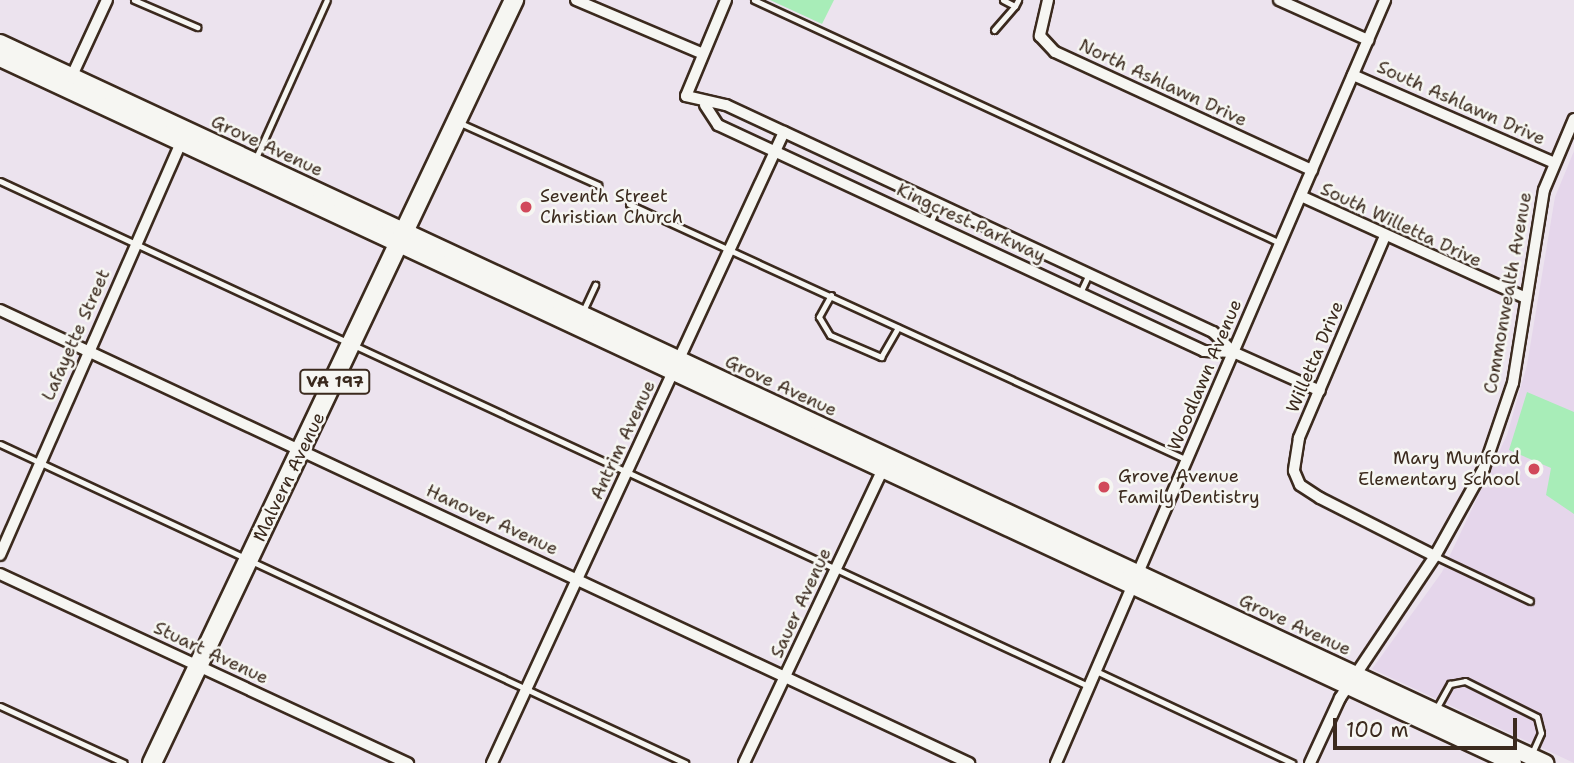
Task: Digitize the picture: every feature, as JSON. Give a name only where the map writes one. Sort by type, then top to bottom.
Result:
[{"type":"main road","name":"Malvern Avenue","points":[[152,763],[405,239],[514,0]]},
{"type":"street","points":[[69,82],[107,0]]},
{"type":"street","points":[[576,0],[703,54],[726,0]]},
{"type":"street","name":"North Ashlawn Drive","points":[[1048,0],[1040,36],[1055,52],[1312,170]]},
{"type":"street","name":"South Ashlawn Drive","points":[[1279,0],[1368,40]]},
{"type":"street","name":"Woodlawn Avenue","points":[[1059,762],[1135,579],[1385,0]]},
{"type":"street","name":"Grove Avenue","points":[[0,43],[69,82],[1351,680],[1513,763]]},
{"type":"street","name":"Kingcrest Parkway","points":[[703,54],[686,96],[705,105],[726,105],[939,204],[1213,332],[1233,352],[1320,391]]},
{"type":"street","name":"Grove Avenue","points":[[0,58],[69,82]]},
{"type":"street","name":"South Ashlawn Drive","points":[[1353,75],[1554,163]]},
{"type":"street","name":"Kingcrest Parkway","points":[[705,105],[718,125],[1204,351],[1233,352]]},
{"type":"street","name":"Commonwealth Avenue","points":[[1310,763],[1351,680],[1435,556],[1484,468],[1513,383],[1534,230],[1554,163],[1574,118]]},
{"type":"street","name":"Antrim Avenue","points":[[492,763],[784,132]]},
{"type":"street","name":"Grove Avenue","points":[[184,136],[255,161],[405,239],[582,314],[676,366]]},
{"type":"street","name":"Lafayette Street","points":[[0,555],[86,350],[184,136]]},
{"type":"street","name":"South Willetta Drive","points":[[1301,196],[1526,298]]},
{"type":"street","name":"Willetta Drive","points":[[1385,236],[1294,453],[1297,479],[1307,490],[1435,556]]},
{"type":"street","name":"Hanover Avenue","points":[[0,310],[786,675],[969,763]]},
{"type":"street","name":"Sauer Avenue","points":[[744,763],[886,463]]},
{"type":"street","name":"Stuart Avenue","points":[[0,574],[408,763]]},
{"type":"street","name":"Grove Avenue","points":[[1351,680],[1435,712],[1538,760]]},
{"type":"lane","points":[[134,0],[197,27]]},
{"type":"lane","points":[[255,161],[327,0]]},
{"type":"lane","points":[[754,0],[1280,243]]},
{"type":"lane","points":[[994,30],[1016,3],[1003,0]]},
{"type":"lane","points":[[458,122],[598,185]]},
{"type":"lane","points":[[0,181],[628,471],[835,572],[916,601],[1089,687]]},
{"type":"lane","points":[[629,204],[1187,460]]},
{"type":"lane","points":[[930,223],[939,204]]},
{"type":"lane","points":[[1080,293],[1089,274]]},
{"type":"lane","points":[[582,314],[595,285]]},
{"type":"lane","points":[[831,295],[819,317],[830,335],[881,357],[898,327]]},
{"type":"lane","points":[[0,444],[685,763]]},
{"type":"lane","points":[[1435,556],[1530,601]]},
{"type":"lane","points":[[1096,671],[1292,763]]},
{"type":"lane","points":[[1435,712],[1455,681],[1488,692],[1540,721],[1538,760]]},
{"type":"lane","points":[[0,706],[124,763]]},
{"type":"shaded area","name":"Mary Munford Elementary School","points":[[1574,151],[1574,763],[1372,669],[1442,572],[1507,435],[1527,365],[1555,197]]},
{"type":"green space","points":[[770,0],[834,0],[822,24]]},
{"type":"green space","points":[[1527,392],[1574,412],[1574,514],[1546,495],[1551,468],[1509,450]]},
{"type":"place","name":"Seventh Street Christian Church","points":[[526,207]]},
{"type":"place","name":"Mary Munford Elementary School","points":[[1534,469]]},
{"type":"place","name":"Grove Avenue Family Dentistry","points":[[1104,487]]}]
